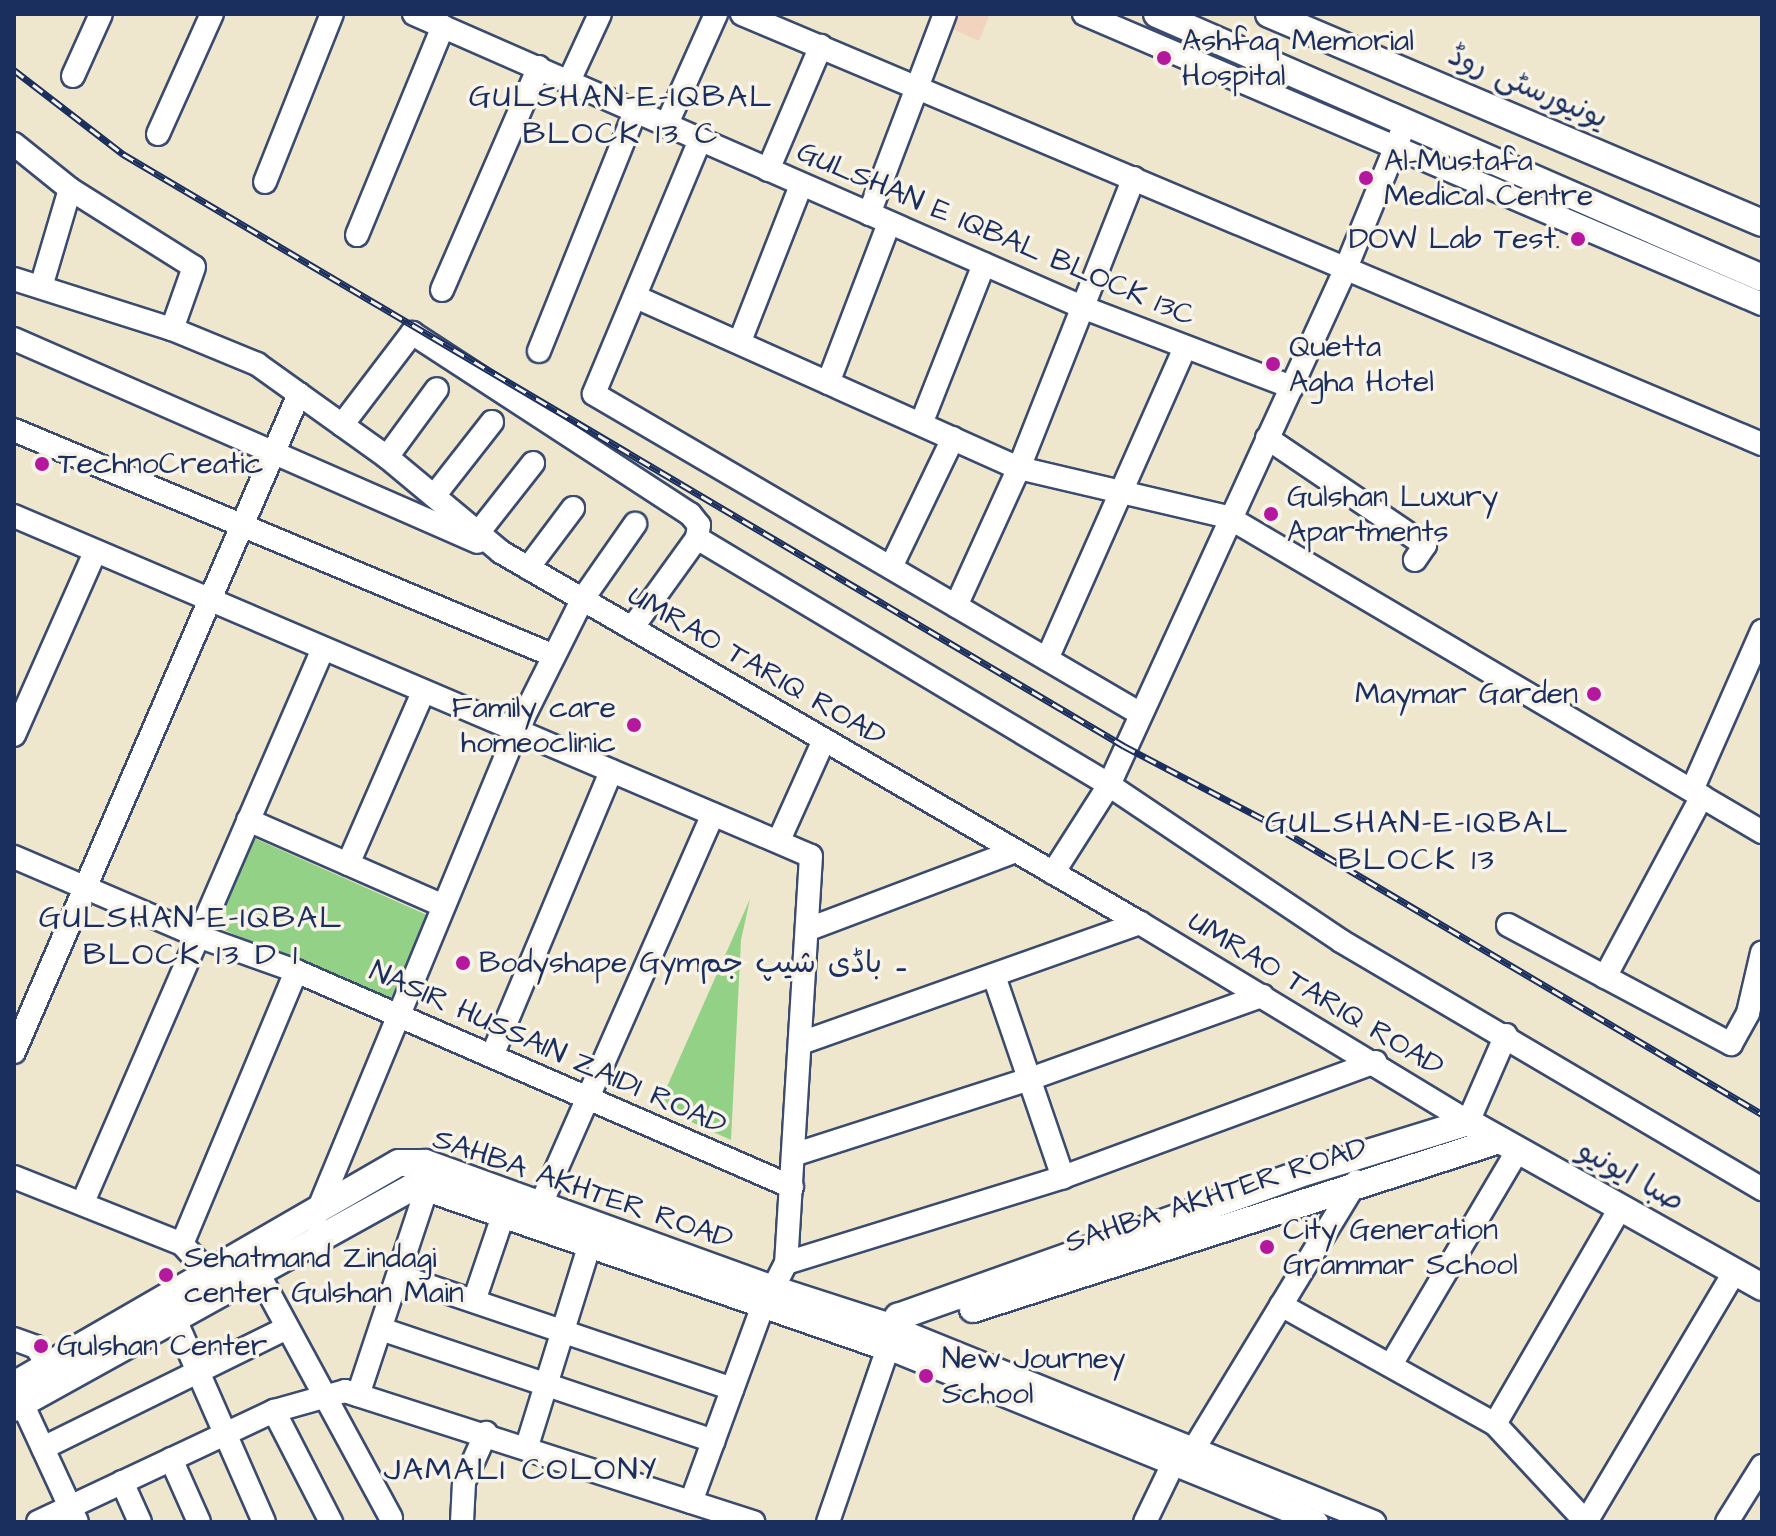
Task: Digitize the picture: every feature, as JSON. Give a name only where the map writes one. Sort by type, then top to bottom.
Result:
[{"type":"main road","points":[[1157,14],[1762,278]]},
{"type":"main road","name":"یونیورسٹی روڈ","points":[[1269,14],[1762,223]]},
{"type":"main road","name":"SAHBA AKHTER ROAD","points":[[17,1399],[54,1374],[317,1226],[412,1187],[427,1188],[590,1244],[897,1336],[968,1301],[1309,1171],[1468,1122]]},
{"type":"main road","name":"صبا ایونیو","points":[[1468,1122],[1762,1287]]},
{"type":"main road","name":"SAHBA AKHTER ROAD","points":[[968,1301],[1357,1181],[1508,1145]]},
{"type":"main road","name":"SAHBA AKHTER ROAD","points":[[54,1374],[174,1317],[218,1282],[257,1271],[399,1163],[425,1163],[541,1204],[768,1299]]},
{"type":"street","points":[[73,76],[101,14]]},
{"type":"street","points":[[158,134],[212,14]]},
{"type":"street","points":[[265,182],[332,14]]},
{"type":"street","name":"GULSHAN E IQBAL BLOCK 13C","points":[[414,14],[1082,307],[1292,387]]},
{"type":"street","points":[[569,81],[600,14]]},
{"type":"street","points":[[666,126],[716,14]]},
{"type":"street","points":[[742,14],[1762,444]]},
{"type":"street","points":[[828,383],[879,218],[915,86],[945,14]]},
{"type":"street","points":[[1084,14],[1762,304]]},
{"type":"street","points":[[357,235],[443,26]]},
{"type":"street","points":[[768,170],[821,46]]},
{"type":"street","points":[[442,290],[539,67]]},
{"type":"street","points":[[539,351],[635,112]]},
{"type":"street","points":[[1053,873],[1109,785],[1228,517],[1346,268],[1406,122]]},
{"type":"street","points":[[700,140],[594,394],[1139,713]]},
{"type":"street","points":[[14,144],[70,189],[194,267],[172,329]]},
{"type":"street","points":[[956,606],[1019,468],[1134,178]]},
{"type":"street","points":[[740,341],[801,185]]},
{"type":"street","points":[[41,287],[70,189]]},
{"type":"street","points":[[921,424],[984,264]]},
{"type":"street","name":"UMRAO TARIQ ROAD","points":[[14,279],[172,329],[257,364],[387,457],[501,552],[1140,923],[1375,1062],[1468,1122]]},
{"type":"street","points":[[636,297],[1019,468],[1228,517],[1762,832]]},
{"type":"street","points":[[342,425],[412,333],[690,514],[699,525],[697,538],[632,628]]},
{"type":"street","points":[[14,339],[501,552]]},
{"type":"street","points":[[1047,659],[1125,492],[1185,348]]},
{"type":"street","points":[[387,457],[437,389]]},
{"type":"street","points":[[14,1052],[299,394]]},
{"type":"street","points":[[434,496],[492,422]]},
{"type":"street","points":[[14,430],[552,655]]},
{"type":"street","points":[[891,567],[953,438]]},
{"type":"street","points":[[1267,438],[1425,545],[1415,560]]},
{"type":"street","points":[[478,533],[533,463]]},
{"type":"street","points":[[528,568],[573,508]]},
{"type":"street","points":[[14,516],[209,603],[811,856],[809,929],[786,1263],[732,1389],[691,1502]]},
{"type":"street","points":[[317,1226],[395,1015],[516,732],[582,600],[635,524]]},
{"type":"street","points":[[697,538],[1109,785],[1341,941],[1506,1035],[1762,1189]]},
{"type":"street","points":[[14,735],[95,552]]},
{"type":"street","points":[[1605,977],[1697,793],[1762,631]]},
{"type":"street","points":[[83,1202],[322,651]]},
{"type":"street","points":[[348,864],[423,692]]},
{"type":"street","points":[[779,840],[824,740]]},
{"type":"street","points":[[492,1056],[611,771]]},
{"type":"street","points":[[541,1204],[713,814]]},
{"type":"street","points":[[248,820],[442,905]]},
{"type":"street","points":[[809,929],[1015,851]]},
{"type":"street","name":"NASIR HUSSAIN ZAIDI ROAD","points":[[14,857],[198,936],[296,971],[792,1187]]},
{"type":"street","points":[[801,1043],[1140,923]]},
{"type":"street","points":[[1508,925],[1731,1044],[1755,1017],[1762,953]]},
{"type":"street","points":[[182,1244],[296,971]]},
{"type":"street","points":[[994,976],[1027,1080],[1063,1177]]},
{"type":"street","points":[[793,1155],[1027,1080],[1262,996]]},
{"type":"street","points":[[1468,1122],[1506,1035]]},
{"type":"street","points":[[786,1263],[1063,1177],[1375,1062]]},
{"type":"street","points":[[1392,1363],[1508,1145]]},
{"type":"street","points":[[14,1177],[182,1244],[218,1282]]},
{"type":"street","points":[[1195,1447],[1357,1181]]},
{"type":"street","points":[[358,1395],[427,1188]]},
{"type":"street","points":[[1495,1424],[1621,1207]]},
{"type":"street","points":[[474,1301],[503,1216]]},
{"type":"street","points":[[527,1446],[590,1244]]},
{"type":"street","points":[[257,1271],[321,1396],[391,1518]]},
{"type":"street","points":[[1281,1305],[1392,1363],[1495,1424],[1586,1522],[1735,1271]]},
{"type":"street","points":[[399,1276],[732,1389]]},
{"type":"street","points":[[174,1317],[264,1522]]},
{"type":"street","points":[[43,1448],[285,1329]]},
{"type":"street","points":[[381,1329],[714,1441]]},
{"type":"street","points":[[828,1522],[897,1336]]},
{"type":"street","name":"SAHBA AKHTER ROAD","points":[[897,1336],[1195,1447],[1374,1522]]},
{"type":"street","name":"SAHBA AKHTER ROAD","points":[[897,1336],[1282,1515],[1317,1522]]},
{"type":"street","points":[[14,1339],[36,1347],[54,1374]]},
{"type":"street","points":[[38,1522],[74,1514],[122,1482],[274,1411],[345,1391],[527,1446],[754,1522]]},
{"type":"street","points":[[17,1399],[74,1514]]},
{"type":"street","points":[[274,1411],[331,1522]]},
{"type":"street","points":[[462,1522],[464,1482],[486,1433]]},
{"type":"street","points":[[171,1459],[199,1522]]},
{"type":"street","points":[[1145,1522],[1173,1464]]},
{"type":"street","points":[[1727,1522],[1762,1466]]},
{"type":"street","points":[[122,1482],[140,1522]]},
{"type":"shaded area","points":[[958,14],[990,14],[979,41],[952,29]]},
{"type":"green space","points":[[254,838],[428,915],[389,1003],[215,926]]},
{"type":"green space","points":[[750,899],[741,940],[731,1140],[658,1107]]},
{"type":"railway","points":[[14,70],[123,154],[1124,746],[1263,819],[1762,1114]]},
{"type":"place","name":"Ashfaq Memorial Hospital","points":[[1164,58]]},
{"type":"place","name":"Al-Mustafa Medical Centre","points":[[1366,178]]},
{"type":"place","name":"DOW Lab Test.","points":[[1578,239]]},
{"type":"place","name":"Quetta Agha Hotel","points":[[1273,364]]},
{"type":"place","name":"TechnoCreatic","points":[[42,464]]},
{"type":"place","name":"Gulshan Luxury Apartments","points":[[1271,514]]},
{"type":"place","name":"Maymar Garden","points":[[1594,694]]},
{"type":"place","name":"Family care homeoclinic","points":[[634,725]]},
{"type":"place","name":"Bodyshape Gym۔ باڈی شیپ جم","points":[[463,963]]},
{"type":"place","name":"City Generation Grammar School","points":[[1267,1247]]},
{"type":"place","name":"Sehatmand Zindagi center Gulshan Main","points":[[166,1275]]},
{"type":"place","name":"Gulshan Center","points":[[41,1346]]},
{"type":"place","name":"New Journey School","points":[[926,1376]]},
{"type":"district","name":"GULSHAN-E-IQBAL BLOCK 13 C","points":[[621,116]]},
{"type":"district","name":"GULSHAN-E-IQBAL BLOCK 13","points":[[1417,842]]},
{"type":"district","name":"GULSHAN-E-IQBAL BLOCK 13 D 1","points":[[191,938]]},
{"type":"district","name":"JAMALI COLONY","points":[[521,1470]]}]
